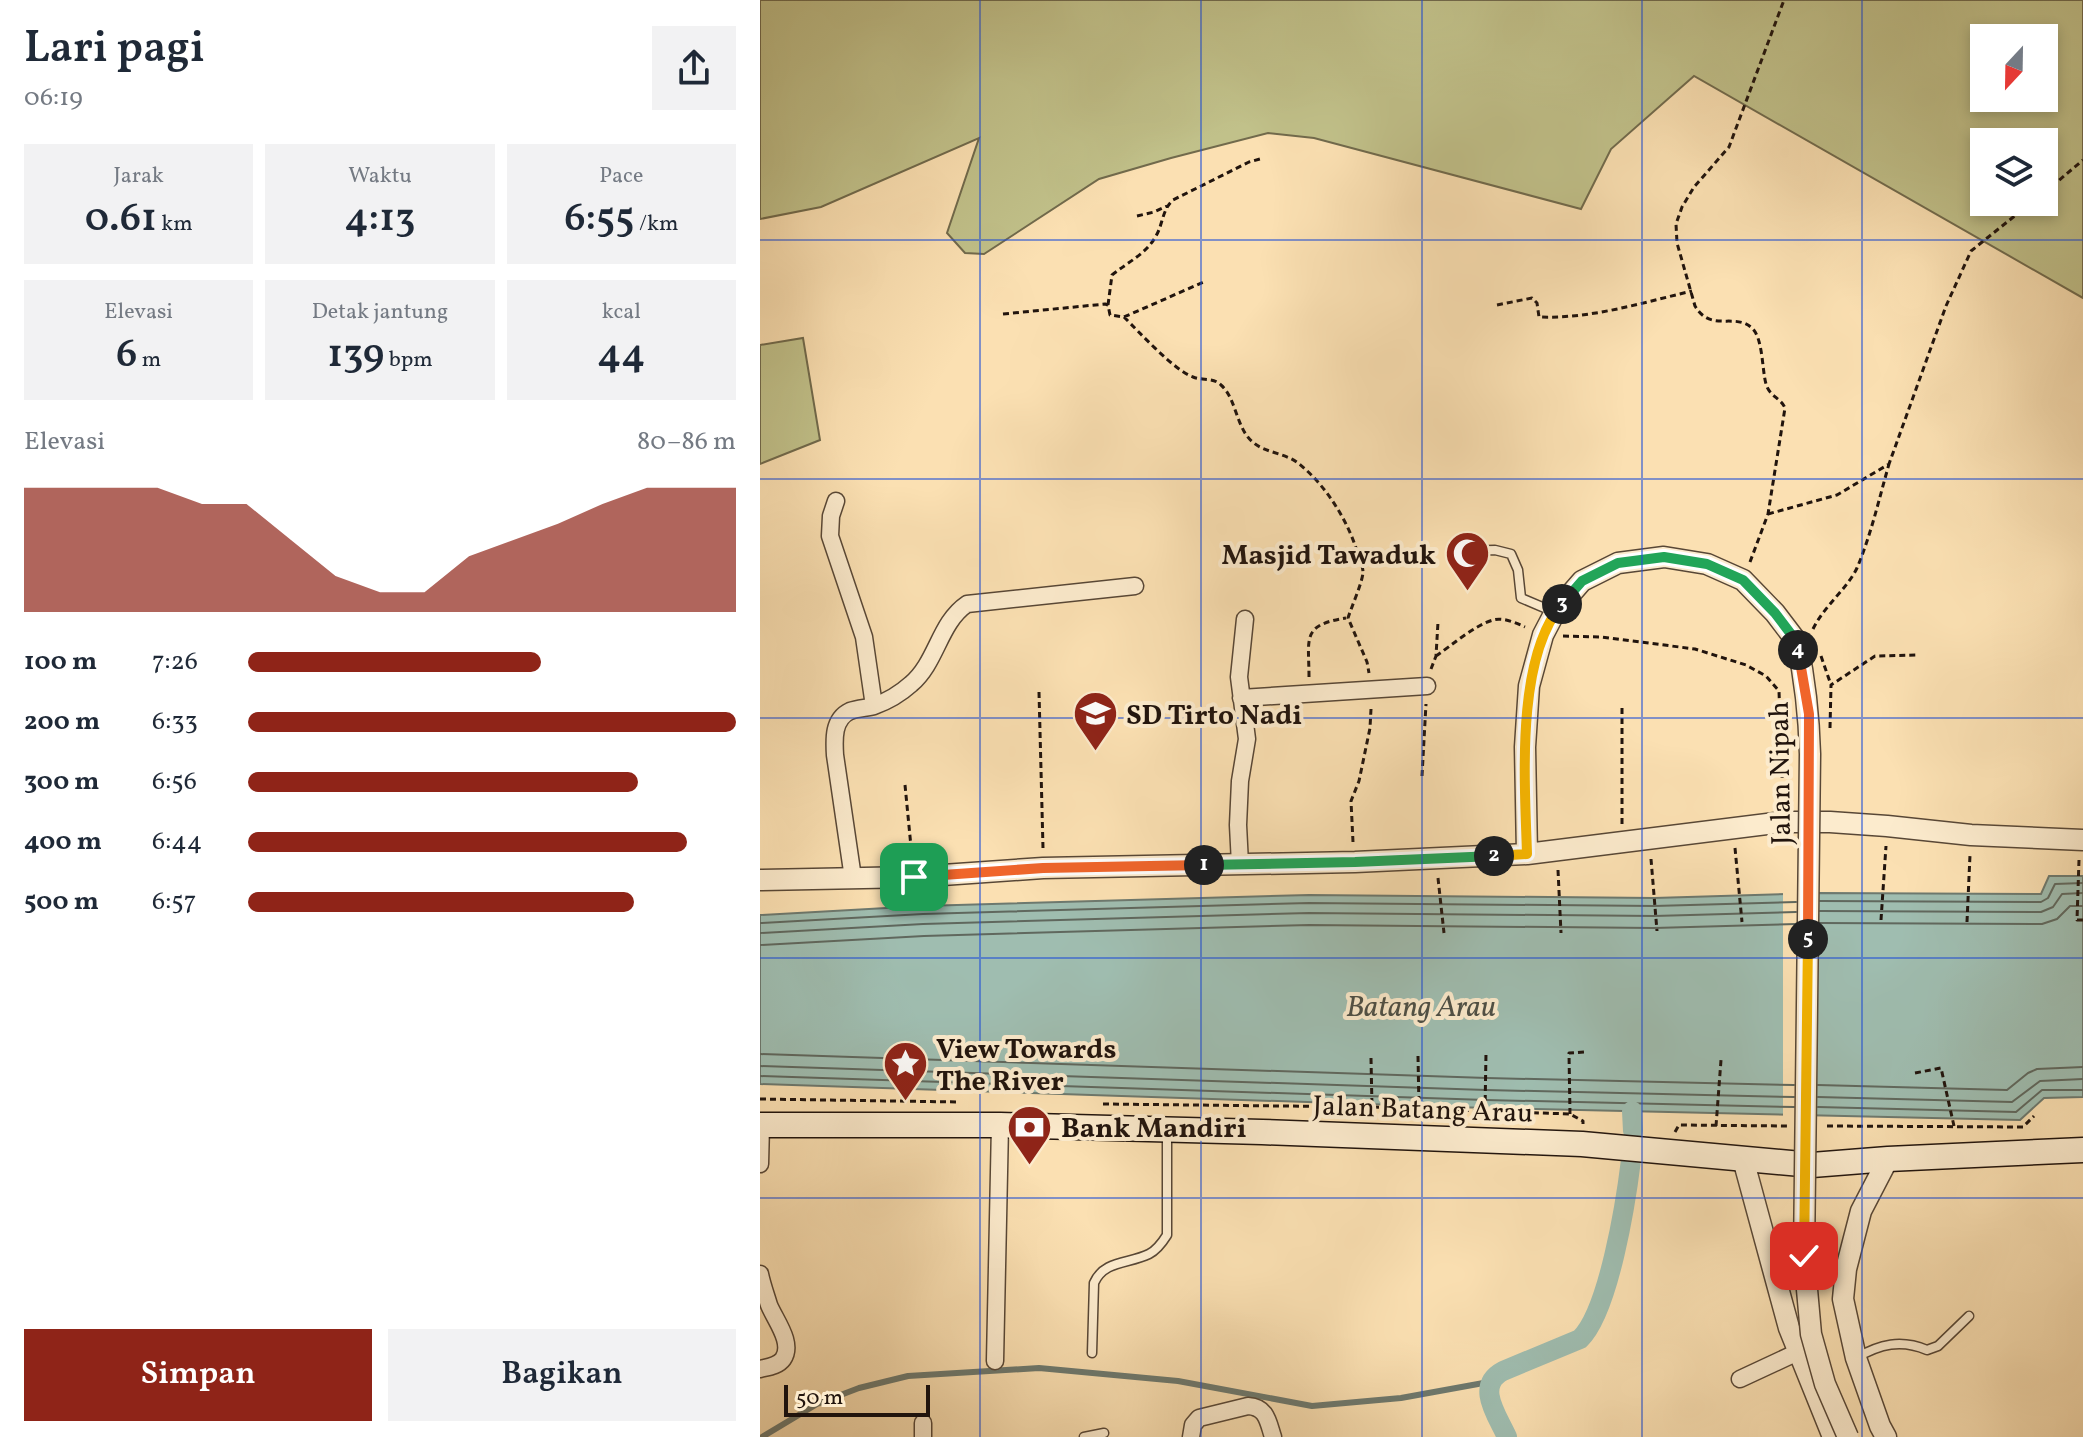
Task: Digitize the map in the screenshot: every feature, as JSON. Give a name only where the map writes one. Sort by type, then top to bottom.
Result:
[{"type":"main road","name":"Jalan Batang Arau","points":[[760,1125],[1000,1125],[1582,1144],[1812,1165],[2083,1150]]},
{"type":"street","points":[[836,501],[830,536],[864,637],[874,706]]},
{"type":"street","name":"Jalan Nipah","points":[[1527,854],[1526,732],[1529,686],[1543,635],[1555,612],[1582,581],[1618,563],[1664,557],[1707,564],[1743,580],[1775,613],[1805,636],[1803,670],[1810,754],[1804,1256],[1811,1334],[1825,1384],[1848,1437]]},
{"type":"street","points":[[853,878],[835,755],[834,737],[843,716],[896,695],[919,676],[927,667],[954,615],[967,604],[1135,586]]},
{"type":"street","points":[[1240,864],[1240,781],[1247,739],[1239,677],[1245,619]]},
{"type":"street","points":[[1241,698],[1427,686]]},
{"type":"street","points":[[760,880],[914,877],[1043,868],[1355,862],[1527,854],[1783,822],[1887,826],[2081,848]]},
{"type":"street","points":[[760,1125],[760,1164]]},
{"type":"street","points":[[995,1361],[1000,1125]]},
{"type":"street","points":[[1743,1159],[1789,1328],[1833,1437]]},
{"type":"street","points":[[1886,1437],[1856,1358],[1843,1299],[1846,1269],[1861,1211],[1888,1159]]},
{"type":"street","points":[[760,1274],[787,1348],[784,1358],[777,1364],[760,1369]]},
{"type":"street","points":[[1740,1379],[1798,1352]]},
{"type":"street","points":[[1191,1437],[1193,1425],[1199,1418],[1248,1406],[1264,1411],[1273,1437]]},
{"type":"lane","points":[[1456,551],[1495,550],[1511,554],[1518,570],[1521,598],[1555,612]]},
{"type":"lane","points":[[1092,1353],[1094,1283],[1098,1273],[1151,1254],[1167,1235],[1167,1130]]},
{"type":"lane","points":[[1856,1358],[1892,1343],[1912,1344],[1927,1350],[1938,1346],[1969,1316]]},
{"type":"lane","points":[[1084,1437],[1104,1433]]},
{"type":"path","points":[[1743,580],[1768,514],[1785,408],[1766,388],[1757,336],[1752,328],[1743,323],[1706,319],[1695,306],[1677,243],[1676,224],[1694,187],[1729,147],[1784,0]]},
{"type":"path","points":[[1137,216],[1167,206],[1179,195],[1260,159]]},
{"type":"path","points":[[2058,181],[2083,160]]},
{"type":"path","points":[[1167,206],[1159,232],[1149,248],[1112,275],[1108,305],[1110,315],[1124,317],[1206,281]]},
{"type":"path","points":[[1805,636],[1855,571],[1889,464],[1946,306],[1971,251],[2015,216]]},
{"type":"path","points":[[1497,305],[1532,298],[1537,303],[1539,317],[1550,318],[1603,313],[1692,291]]},
{"type":"path","points":[[1003,314],[1108,305]]},
{"type":"path","points":[[1124,317],[1183,372],[1194,378],[1213,380],[1224,387],[1244,433],[1254,444],[1297,462],[1329,498],[1352,535]]},
{"type":"path","points":[[1768,514],[1837,495],[1889,464]]},
{"type":"path","points":[[1309,693],[1309,637],[1316,627],[1327,621],[1348,618]]},
{"type":"path","points":[[1436,656],[1496,619],[1514,622],[1543,635],[1601,637],[1695,649],[1746,665],[1766,676],[1779,691],[1783,822]]},
{"type":"path","points":[[1831,685],[1875,656],[1919,655]]},
{"type":"path","points":[[1822,657],[1831,685],[1830,731]]},
{"type":"path","points":[[1039,692],[1043,868]]},
{"type":"path","points":[[1622,705],[1622,844]]},
{"type":"path","points":[[905,785],[914,877]]},
{"type":"path","points":[[1881,920],[1887,826]]},
{"type":"path","points":[[1732,828],[1742,922]]},
{"type":"path","points":[[1967,922],[1971,835]]},
{"type":"path","points":[[1649,839],[1657,931]]},
{"type":"path","points":[[2081,848],[2077,920],[2083,920]]},
{"type":"path","points":[[1559,887],[1561,933]]},
{"type":"path","points":[[1440,897],[1444,933]]},
{"type":"path","points":[[1570,1114],[1569,1053],[1585,1052]]},
{"type":"path","points":[[1485,1111],[1486,1053]]},
{"type":"path","points":[[1418,1056],[1419,1109]]},
{"type":"path","points":[[1371,1058],[1372,1107]]},
{"type":"path","points":[[1716,1126],[1721,1060]]},
{"type":"path","points":[[1915,1073],[1941,1068],[1954,1126]]},
{"type":"path","points":[[760,1099],[973,1102]]},
{"type":"path","points":[[1095,1104],[1372,1107],[1570,1114],[1583,1121],[1582,1144]]},
{"type":"path","points":[[1827,1126],[2023,1127],[2034,1116]]},
{"type":"path","points":[[1675,1153],[1675,1131],[1679,1125],[1795,1126]]},
{"type":"green space","points":[[760,0],[2083,0],[2083,298],[1694,76],[1611,149],[1581,209],[1314,138],[1268,133],[1099,179],[984,254],[965,253],[947,233],[979,138],[821,207],[760,219]]},
{"type":"green space","points":[[803,338],[820,440],[760,464],[760,345]]},
{"type":"water","name":"Batang Arau","points":[[2049,876],[2083,876],[2083,1097],[2044,1098],[2020,1120],[1486,1108],[760,1084],[760,915],[922,906],[1309,895],[1654,898],[1820,893],[2041,894]]},
{"type":"pier","points":[[1815,889],[1813,1119],[1783,1118],[1783,890]]},
{"type":"waterway","points":[[1632,1111],[1633,1131]]},
{"type":"waterway","points":[[1507,1437],[1491,1401],[1490,1385],[1503,1371],[1580,1339],[1590,1325],[1608,1281],[1631,1160]]},
{"type":"waterway","points":[[762,1437],[817,1404],[859,1388],[908,1376],[1039,1368],[1178,1381],[1312,1406],[1401,1398],[1489,1382]]},
{"type":"place","name":"Masjid Tawaduk","points":[[1467,593]]},
{"type":"place","name":"SD Tirto Nadi","points":[[1095,753]]},
{"type":"place","name":"View Towards The River","points":[[905,1103]]},
{"type":"place","name":"Bank Mandiri","points":[[1030,1166]]},
{"type":"route","points":[[914,877],[1043,868],[1355,862],[1527,854],[1525,747],[1529,686],[1543,635],[1555,612],[1582,581],[1618,563],[1664,557],[1707,564],[1743,580],[1775,613],[1797,642],[1803,670],[1810,754],[1804,1256]]}]
